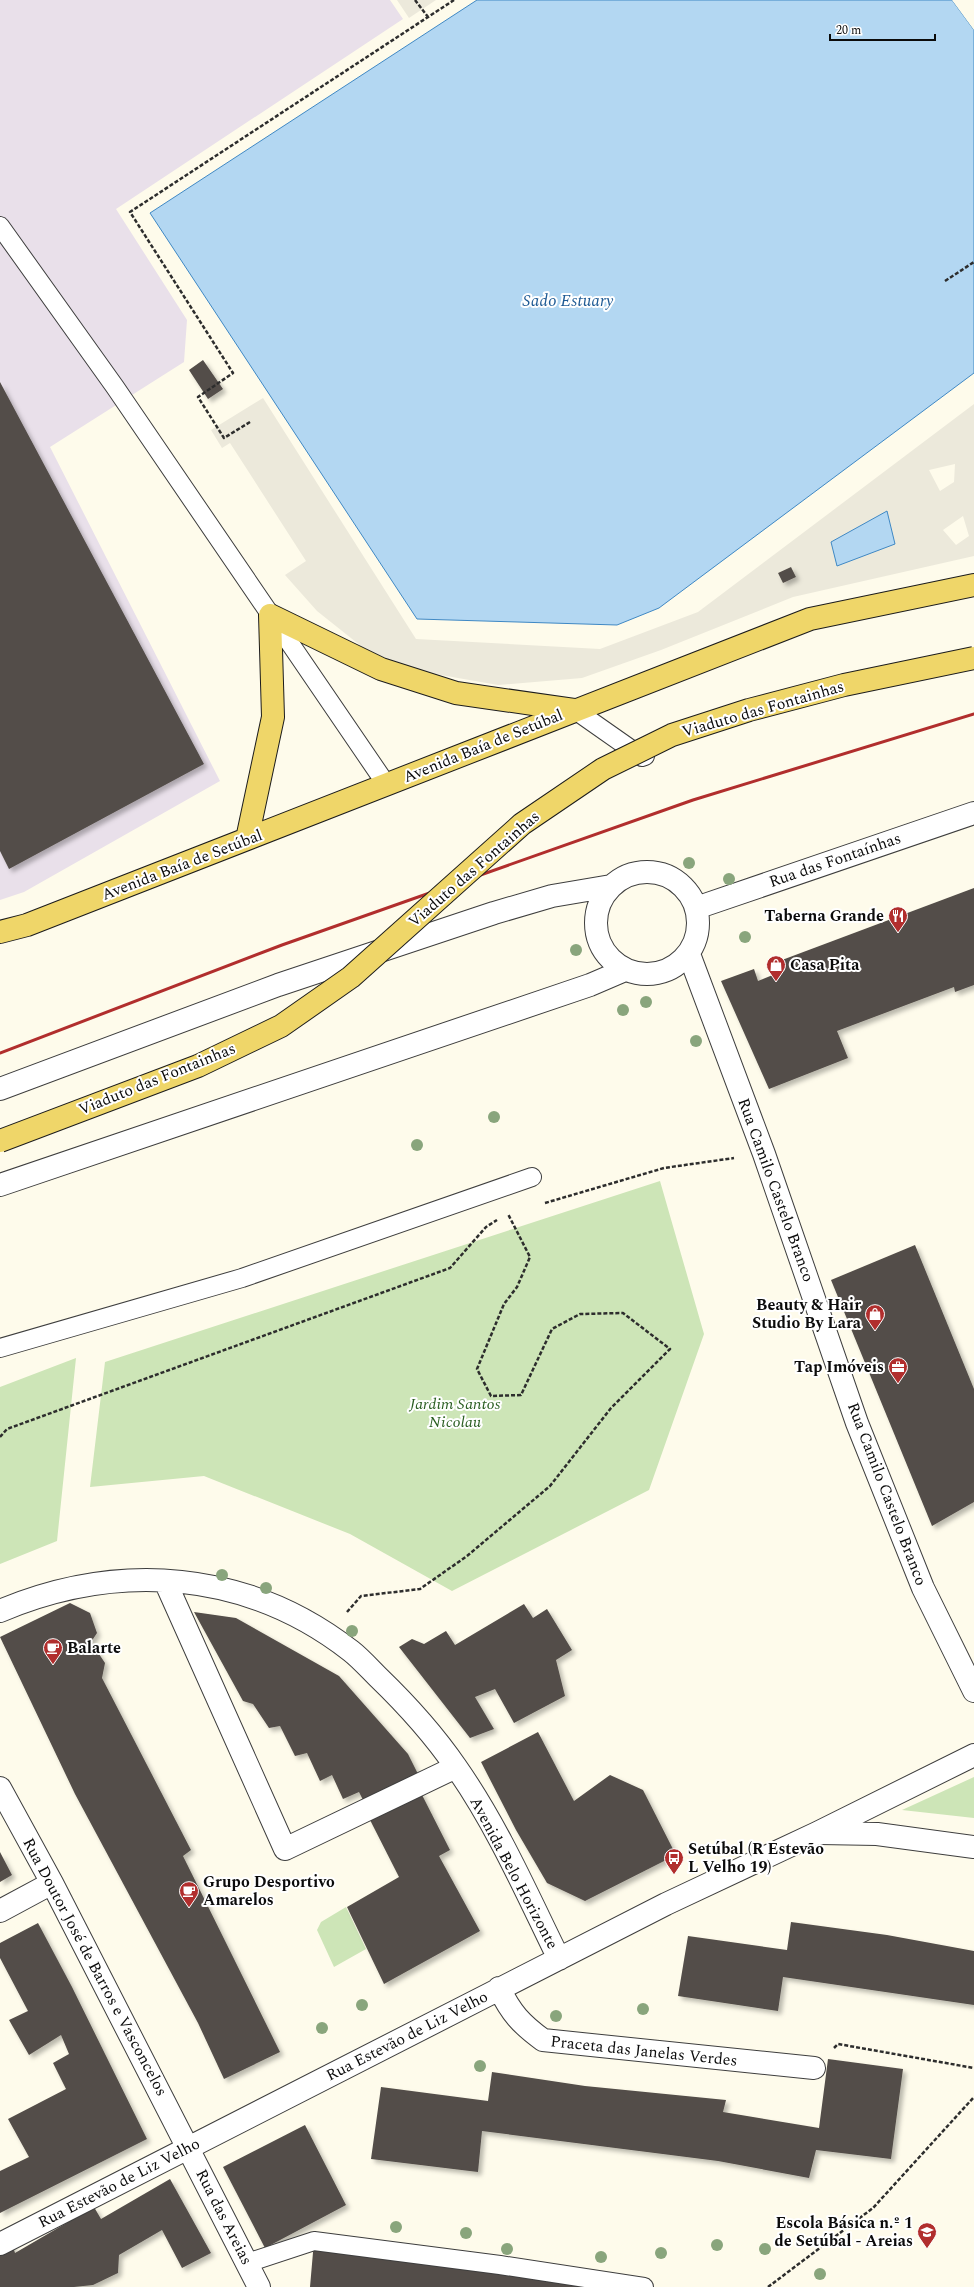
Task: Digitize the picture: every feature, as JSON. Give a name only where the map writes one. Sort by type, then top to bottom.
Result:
[{"type":"main road","name":"Avenida Baía de Setúbal","points":[[0,932],[27,925],[810,619],[974,584]]},
{"type":"main road","points":[[247,839],[274,717],[270,615],[381,669],[456,693],[575,710]]},
{"type":"main road","name":"Viaduto das Fontainhas","points":[[0,1140],[198,1066],[281,1026],[351,977],[522,824],[603,769],[666,738],[742,712],[844,685],[974,658]]},
{"type":"street","name":"Rua das Fontaínhas","points":[[696,908],[974,813]]},
{"type":"street","points":[[643,872],[660,873],[676,880],[688,893],[696,908],[696,940],[689,954],[676,966],[659,973],[642,975],[625,970],[611,960],[602,947],[596,931],[596,915],[602,900],[612,886],[626,877],[643,872]]},
{"type":"street","points":[[0,1089],[278,985],[494,913],[552,896],[612,886]]},
{"type":"street","name":"Rua Camilo Castelo Branco","points":[[689,954],[764,1154],[857,1423],[923,1588],[974,1691]]},
{"type":"street","points":[[0,1185],[590,985],[625,970]]},
{"type":"street","name":"Avenida Belo Horizonte","points":[[0,1611],[27,1600],[79,1586],[136,1580],[165,1580],[189,1581],[237,1591],[295,1615],[351,1651],[405,1703],[456,1767],[498,1835],[559,1959]]},
{"type":"street","points":[[165,1580],[285,1850],[456,1767]]},
{"type":"street","name":"Rua Estevão de Liz Velho","points":[[0,2244],[684,1895],[817,1834],[974,1755]]},
{"type":"street","name":"Rua Doutor José de Barros e Vasconcelos","points":[[0,1788],[52,1884],[189,2148]]},
{"type":"street","name":"Rua Estevão de Liz Velho","points":[[817,1834],[877,1834],[974,1847]]},
{"type":"street","points":[[0,1911],[52,1884]]},
{"type":"street","name":"Praceta das Janelas Verdes","points":[[500,1988],[509,2008],[522,2025],[543,2040],[814,2068]]},
{"type":"street","name":"Rua das Areias","points":[[189,2148],[259,2287]]},
{"type":"lane","points":[[0,226],[115,387],[386,784]]},
{"type":"lane","points":[[575,710],[642,757],[727,721],[873,676],[974,655]]},
{"type":"lane","points":[[0,1348],[242,1278],[532,1177]]},
{"type":"lane","points":[[247,2263],[314,2241],[500,2265],[644,2287]]},
{"type":"path","points":[[415,0],[428,17]]},
{"type":"path","points":[[250,422],[224,438],[198,397],[233,373],[130,212],[454,0]]},
{"type":"path","points":[[945,282],[974,262]]},
{"type":"path","points":[[537,1205],[664,1168],[764,1154]]},
{"type":"path","points":[[0,1437],[7,1429],[450,1268],[486,1227],[507,1214],[515,1212]]},
{"type":"path","points":[[327,1635],[360,1596],[420,1589],[467,1556],[550,1486],[611,1408],[670,1349],[623,1313],[580,1314],[552,1329],[521,1394],[491,1396],[477,1369],[504,1304],[517,1287],[530,1257],[507,1214]]},
{"type":"path","points":[[814,2068],[838,2044],[974,2068]]},
{"type":"path","points":[[768,2287],[873,2208],[974,2097]]},
{"type":"shaded area","points":[[0,0],[390,0],[403,19],[116,209],[187,320],[184,362],[50,447],[220,781],[24,892],[0,900]]},
{"type":"shaded area","points":[[397,0],[436,0],[409,18]]},
{"type":"shaded area","points":[[263,398],[416,639],[600,649],[698,612],[974,404],[974,556],[793,597],[661,650],[582,678],[498,685],[418,671],[366,650],[317,611],[285,575],[306,561],[230,443],[222,448],[211,430]],"holes":[[[955,464],[954,482],[940,491],[929,470]],[[963,516],[969,536],[956,545],[943,530]],[[791,567],[796,577],[783,583],[778,573]]]},
{"type":"green space","name":"Jardim Santos Nicolau","points":[[660,1181],[704,1334],[649,1490],[452,1591],[350,1534],[204,1476],[90,1487],[105,1362]]},
{"type":"green space","points":[[76,1358],[57,1541],[0,1564],[0,1387]]},
{"type":"green space","points":[[974,1777],[974,1818],[902,1810]]},
{"type":"green space","points":[[346,1907],[366,1949],[334,1967],[317,1930],[321,1922]]},
{"type":"water","name":"Sado Estuary","points":[[477,0],[952,0],[974,30],[974,373],[659,608],[617,625],[417,619],[150,213]]},
{"type":"water","points":[[887,511],[895,544],[837,566],[831,542]]},
{"type":"pier","points":[[952,0],[955,0],[974,27],[974,30]]},
{"type":"building","points":[[203,360],[223,389],[208,399],[189,370]]},
{"type":"building","points":[[0,382],[204,764],[9,869],[0,851]]},
{"type":"building","points":[[791,567],[796,577],[783,583],[778,573]]},
{"type":"building","points":[[974,888],[974,985],[955,992],[954,987],[837,1031],[848,1058],[769,1089],[721,981],[754,969],[758,981],[785,970],[782,960]]},
{"type":"building","points":[[915,1245],[974,1389],[974,1502],[932,1526],[831,1280]]},
{"type":"building","points":[[70,1603],[90,1613],[97,1633],[91,1642],[105,1663],[102,1678],[191,1850],[183,1856],[280,2052],[224,2079],[198,2023],[75,1794],[0,1637]]},
{"type":"building","points":[[524,1604],[533,1618],[547,1609],[572,1650],[556,1660],[565,1696],[514,1723],[495,1689],[475,1697],[494,1729],[470,1738],[399,1647],[412,1639],[424,1644],[446,1631],[455,1645]]},
{"type":"building","points":[[194,1612],[236,1618],[339,1676],[408,1754],[418,1774],[363,1800],[359,1792],[343,1799],[332,1775],[320,1781],[307,1753],[295,1756],[280,1726],[269,1728],[253,1704],[243,1701]]},
{"type":"building","points":[[538,1732],[574,1801],[610,1775],[643,1790],[676,1855],[585,1901],[547,1883],[516,1830],[481,1762]]},
{"type":"building","points":[[420,1791],[450,1850],[439,1856],[480,1931],[384,1984],[347,1907],[399,1877],[369,1818]]},
{"type":"building","points":[[0,1852],[12,1875],[0,1882]]},
{"type":"building","points":[[791,1922],[887,1935],[974,1951],[974,2005],[783,1977],[778,2011],[678,1996],[688,1936],[787,1950]]},
{"type":"building","points":[[38,1923],[72,1987],[147,2139],[0,2213],[0,2171],[29,2157],[8,2119],[66,2089],[53,2063],[69,2054],[61,2035],[29,2055],[9,2020],[28,2011],[0,1958],[0,1943]]},
{"type":"building","points":[[828,2059],[903,2069],[891,2159],[816,2150],[809,2178],[718,2161],[482,2131],[478,2172],[371,2159],[381,2087],[488,2101],[492,2072],[585,2086],[726,2100],[723,2112],[819,2128]]},
{"type":"building","points":[[305,2125],[346,2205],[265,2248],[223,2167]]},
{"type":"building","points":[[170,2179],[211,2253],[182,2268],[162,2230],[119,2255],[118,2273],[93,2285],[74,2287],[0,2287],[0,2250],[12,2244],[15,2253],[94,2207],[101,2219]]},
{"type":"building","points":[[314,2241],[638,2287],[310,2287]]},
{"type":"railway","points":[[0,1053],[282,945],[693,800],[974,714]]},
{"type":"place","name":"Taberna Grande","points":[[898,933]]},
{"type":"place","name":"Casa Pita","points":[[776,982]]},
{"type":"place","name":"Beauty & Hair Studio By Lara","points":[[875,1331]]},
{"type":"place","name":"Tap Imóveis","points":[[898,1384]]},
{"type":"place","name":"Balarte","points":[[53,1665]]},
{"type":"place","name":"Setúbal (R Estevão L Velho 19)","points":[[674,1875]]},
{"type":"place","name":"Grupo Desportivo Amarelos","points":[[189,1908]]},
{"type":"place","name":"Escola Básica n.º 1 de Setúbal - Areias","points":[[927,2249]]}]
